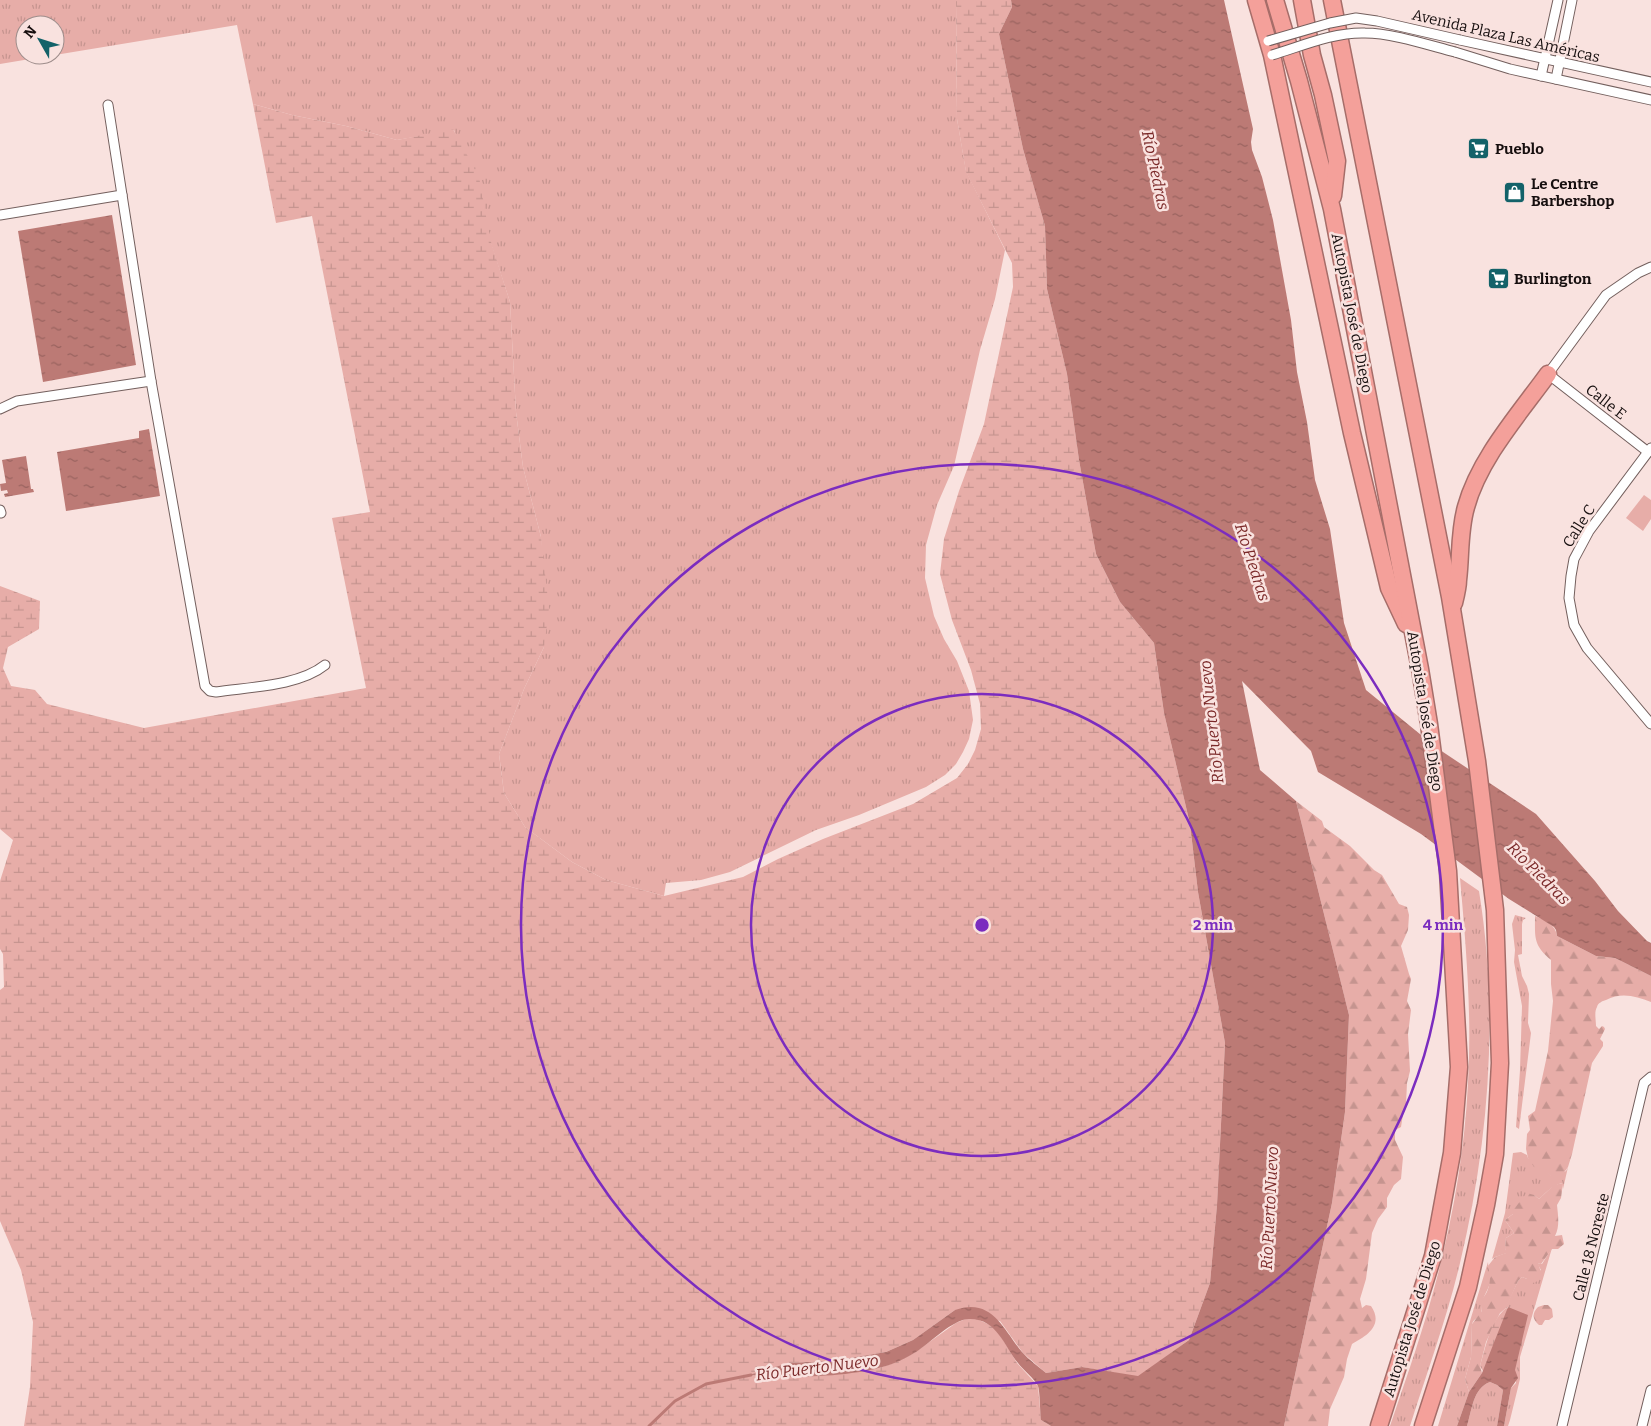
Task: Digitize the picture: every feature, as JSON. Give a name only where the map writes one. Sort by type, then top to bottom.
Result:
[{"type":"highway","points":[[1256,0],[1270,48],[1352,433],[1389,588],[1416,643]]},
{"type":"highway","name":"Autopista José de Diego","points":[[1275,0],[1299,81],[1332,209],[1416,643],[1430,724],[1448,871],[1459,1068],[1452,1154],[1433,1256],[1379,1426]]},
{"type":"highway","points":[[1286,0],[1291,17],[1299,81]]},
{"type":"highway","points":[[1302,0],[1312,55],[1337,160],[1332,209]]},
{"type":"highway","points":[[1332,0],[1452,612],[1478,761],[1495,910],[1500,1063],[1495,1154],[1468,1287],[1424,1426]]},
{"type":"highway","points":[[1452,612],[1458,580],[1465,509],[1471,492],[1487,460],[1548,374]]},
{"type":"street","points":[[1541,76],[1558,0]]},
{"type":"street","points":[[1556,79],[1572,0]]},
{"type":"street","name":"Avenida Plaza Las Américas","points":[[1270,48],[1330,23],[1356,18],[1378,21],[1559,63],[1651,82]]},
{"type":"street","name":"Avenida Plaza Las Américas","points":[[1270,48],[1334,36],[1366,33],[1408,40],[1510,69],[1651,100]]},
{"type":"street","points":[[108,105],[151,381],[205,686],[210,691],[216,692],[287,682],[316,673],[325,665]]},
{"type":"street","points":[[0,215],[122,195]]},
{"type":"street","points":[[1548,374],[1606,295],[1638,273],[1651,267]]},
{"type":"street","name":"Calle E","points":[[1548,374],[1650,450]]},
{"type":"street","points":[[0,409],[16,401],[151,381]]},
{"type":"street","name":"Calle C","points":[[1650,450],[1581,544],[1574,558],[1570,576],[1569,598],[1574,625],[1587,648],[1651,724]]},
{"type":"street","name":"Calle 18 Noreste","points":[[1562,1426],[1644,1082],[1651,1077]]},
{"type":"street","points":[[1642,1426],[1651,1390]]},
{"type":"green space","points":[[0,0],[956,0],[957,119],[966,171],[1005,250],[995,299],[980,350],[954,466],[937,505],[926,545],[925,578],[934,616],[944,639],[957,661],[969,691],[973,720],[969,739],[956,764],[945,775],[926,787],[859,815],[816,830],[730,872],[701,880],[666,883],[664,896],[606,880],[572,862],[525,827],[504,793],[499,754],[524,689],[544,647],[541,537],[523,467],[516,412],[510,302],[454,130],[397,140],[253,104],[237,25],[65,53],[65,15],[15,15],[15,62],[0,64]]},
{"type":"green space","points":[[956,0],[1011,0],[1012,7],[999,34],[1023,149],[1045,226],[1047,289],[1067,374],[1079,460],[1096,554],[1120,602],[1154,643],[1164,713],[1190,824],[1198,892],[1225,1043],[1217,1205],[1210,1283],[1189,1340],[1138,1377],[1082,1367],[1046,1373],[1023,1353],[1000,1321],[955,1310],[913,1340],[886,1352],[832,1361],[788,1363],[750,1375],[774,1377],[847,1373],[879,1368],[914,1353],[956,1323],[968,1318],[977,1319],[990,1325],[999,1333],[1017,1363],[1038,1386],[1041,1420],[1051,1426],[24,1426],[30,1387],[33,1322],[21,1270],[0,1221],[0,990],[4,987],[3,954],[0,949],[0,881],[13,840],[0,829],[0,586],[40,601],[39,629],[8,647],[3,668],[11,686],[35,690],[47,704],[144,728],[366,688],[332,518],[370,512],[312,216],[276,223],[253,104],[397,140],[453,129],[479,177],[491,242],[510,302],[516,412],[523,467],[541,537],[549,609],[544,647],[524,689],[499,754],[504,793],[525,827],[572,862],[606,880],[664,896],[743,877],[823,839],[913,804],[957,778],[968,764],[975,750],[981,729],[980,704],[971,670],[952,620],[940,574],[944,539],[959,491],[984,424],[1013,287],[1012,263],[966,172],[957,119]]},
{"type":"green space","points":[[1644,495],[1651,500],[1651,519],[1643,531],[1626,518]]},
{"type":"green space","points":[[1296,801],[1322,821],[1324,827],[1350,846],[1374,870],[1382,875],[1399,904],[1407,907],[1409,915],[1408,930],[1401,946],[1411,979],[1407,1001],[1411,1010],[1408,1034],[1410,1071],[1401,1127],[1395,1130],[1395,1140],[1403,1157],[1401,1179],[1394,1185],[1387,1198],[1387,1207],[1378,1219],[1372,1233],[1366,1279],[1360,1299],[1362,1308],[1366,1305],[1371,1306],[1375,1313],[1375,1324],[1368,1333],[1352,1344],[1344,1377],[1330,1409],[1328,1426],[1284,1426],[1332,1203],[1345,1112],[1349,1015]]},
{"type":"green space","points":[[1460,878],[1479,891],[1485,937],[1489,984],[1489,1031],[1484,1125],[1470,1217],[1455,1284],[1443,1325],[1410,1426],[1390,1426],[1422,1331],[1438,1274],[1454,1203],[1461,1155],[1467,1107],[1469,1006]]},
{"type":"green space","points":[[1515,915],[1526,918],[1522,924],[1522,954],[1518,955],[1522,976],[1529,994],[1528,1023],[1531,1033],[1519,1129],[1516,1127],[1522,1006],[1514,962],[1515,950],[1512,924]]},
{"type":"green space","points":[[1535,916],[1552,926],[1557,936],[1596,956],[1615,958],[1651,976],[1651,1002],[1634,997],[1617,996],[1599,1003],[1596,1009],[1596,1026],[1599,1029],[1602,1026],[1605,1029],[1600,1039],[1603,1042],[1603,1046],[1592,1063],[1572,1154],[1568,1167],[1560,1178],[1552,1178],[1545,1171],[1534,1167],[1528,1158],[1526,1149],[1527,1134],[1530,1130],[1528,1116],[1535,1111],[1548,1051],[1553,1001],[1551,960],[1541,950],[1536,940]]},
{"type":"green space","points":[[1521,1152],[1553,1178],[1566,1171],[1568,1167],[1563,1189],[1562,1183],[1558,1184],[1539,1199],[1534,1195],[1518,1205],[1513,1214],[1505,1220],[1514,1233],[1506,1238],[1505,1248],[1507,1253],[1492,1259],[1505,1213],[1513,1153]]},
{"type":"green space","points":[[1563,1183],[1561,1198],[1557,1205],[1558,1225],[1555,1236],[1562,1235],[1564,1244],[1558,1249],[1552,1249],[1541,1264],[1538,1263],[1542,1275],[1538,1281],[1530,1284],[1527,1279],[1522,1277],[1518,1281],[1506,1308],[1500,1313],[1486,1342],[1480,1366],[1482,1373],[1469,1392],[1465,1379],[1471,1357],[1472,1324],[1482,1311],[1481,1300],[1488,1289],[1490,1279],[1488,1266],[1495,1257],[1506,1253],[1506,1238],[1514,1233],[1505,1220],[1513,1214],[1513,1210],[1527,1193],[1539,1199],[1554,1185]]},
{"type":"green space","points":[[1552,1248],[1520,1357],[1520,1379],[1510,1420],[1508,1426],[1504,1426],[1511,1388],[1516,1383],[1509,1307],[1506,1308],[1507,1304],[1518,1281],[1522,1277],[1527,1279],[1541,1270],[1537,1263],[1542,1264]]},
{"type":"green space","points":[[1488,1262],[1491,1280],[1482,1302],[1481,1314],[1472,1324],[1471,1357],[1465,1379],[1469,1392],[1457,1426],[1438,1426]]},
{"type":"green space","points":[[1548,1305],[1552,1309],[1553,1317],[1539,1325],[1534,1318],[1534,1314],[1538,1307]]},
{"type":"green space","points":[[1506,1308],[1516,1312],[1483,1371],[1480,1366],[1489,1335],[1496,1320]]},
{"type":"green space","points":[[1490,1382],[1503,1390],[1497,1426],[1467,1426],[1477,1394],[1484,1385]]},
{"type":"water","name":"Río Piedras","points":[[1011,0],[1224,0],[1253,129],[1252,150],[1262,177],[1273,220],[1291,320],[1297,372],[1307,422],[1315,480],[1330,529],[1344,623],[1366,690],[1437,748],[1536,814],[1595,881],[1618,911],[1651,943],[1651,976],[1615,958],[1596,956],[1557,936],[1554,927],[1509,899],[1421,834],[1318,772],[1311,751],[1242,681],[1260,770],[1296,801],[1349,1015],[1345,1112],[1332,1203],[1284,1426],[1051,1426],[1041,1420],[1039,1392],[1036,1383],[1018,1363],[993,1328],[987,1323],[970,1319],[957,1322],[907,1357],[876,1369],[821,1376],[783,1377],[749,1375],[788,1363],[832,1361],[886,1352],[913,1340],[955,1310],[968,1307],[978,1308],[995,1318],[1022,1352],[1046,1373],[1082,1367],[1138,1376],[1189,1340],[1210,1283],[1217,1205],[1225,1043],[1198,892],[1190,824],[1164,713],[1154,643],[1120,602],[1096,554],[1079,460],[1067,374],[1047,289],[1045,226],[1023,149],[999,34],[1012,7]]},
{"type":"water","points":[[112,215],[136,365],[43,382],[18,231]]},
{"type":"water","points":[[149,429],[160,496],[66,511],[57,452],[139,438],[139,431]]},
{"type":"water","points":[[26,456],[31,489],[34,492],[5,497],[4,494],[8,493],[7,490],[1,491],[0,484],[6,483],[2,460]]},
{"type":"water","points":[[1508,1307],[1528,1315],[1515,1370],[1518,1378],[1511,1388],[1504,1426],[1497,1426],[1503,1390],[1490,1382],[1484,1385],[1477,1394],[1467,1426],[1457,1426],[1469,1392],[1482,1373]]},
{"type":"waterway","name":"Río Puerto Nuevo","points":[[649,1426],[675,1401],[706,1384],[751,1375]]},
{"type":"place","name":"Pueblo","points":[[1479,149]]},
{"type":"place","name":"Le Centre Barbershop","points":[[1515,193]]},
{"type":"place","name":"Burlington","points":[[1498,279]]}]
